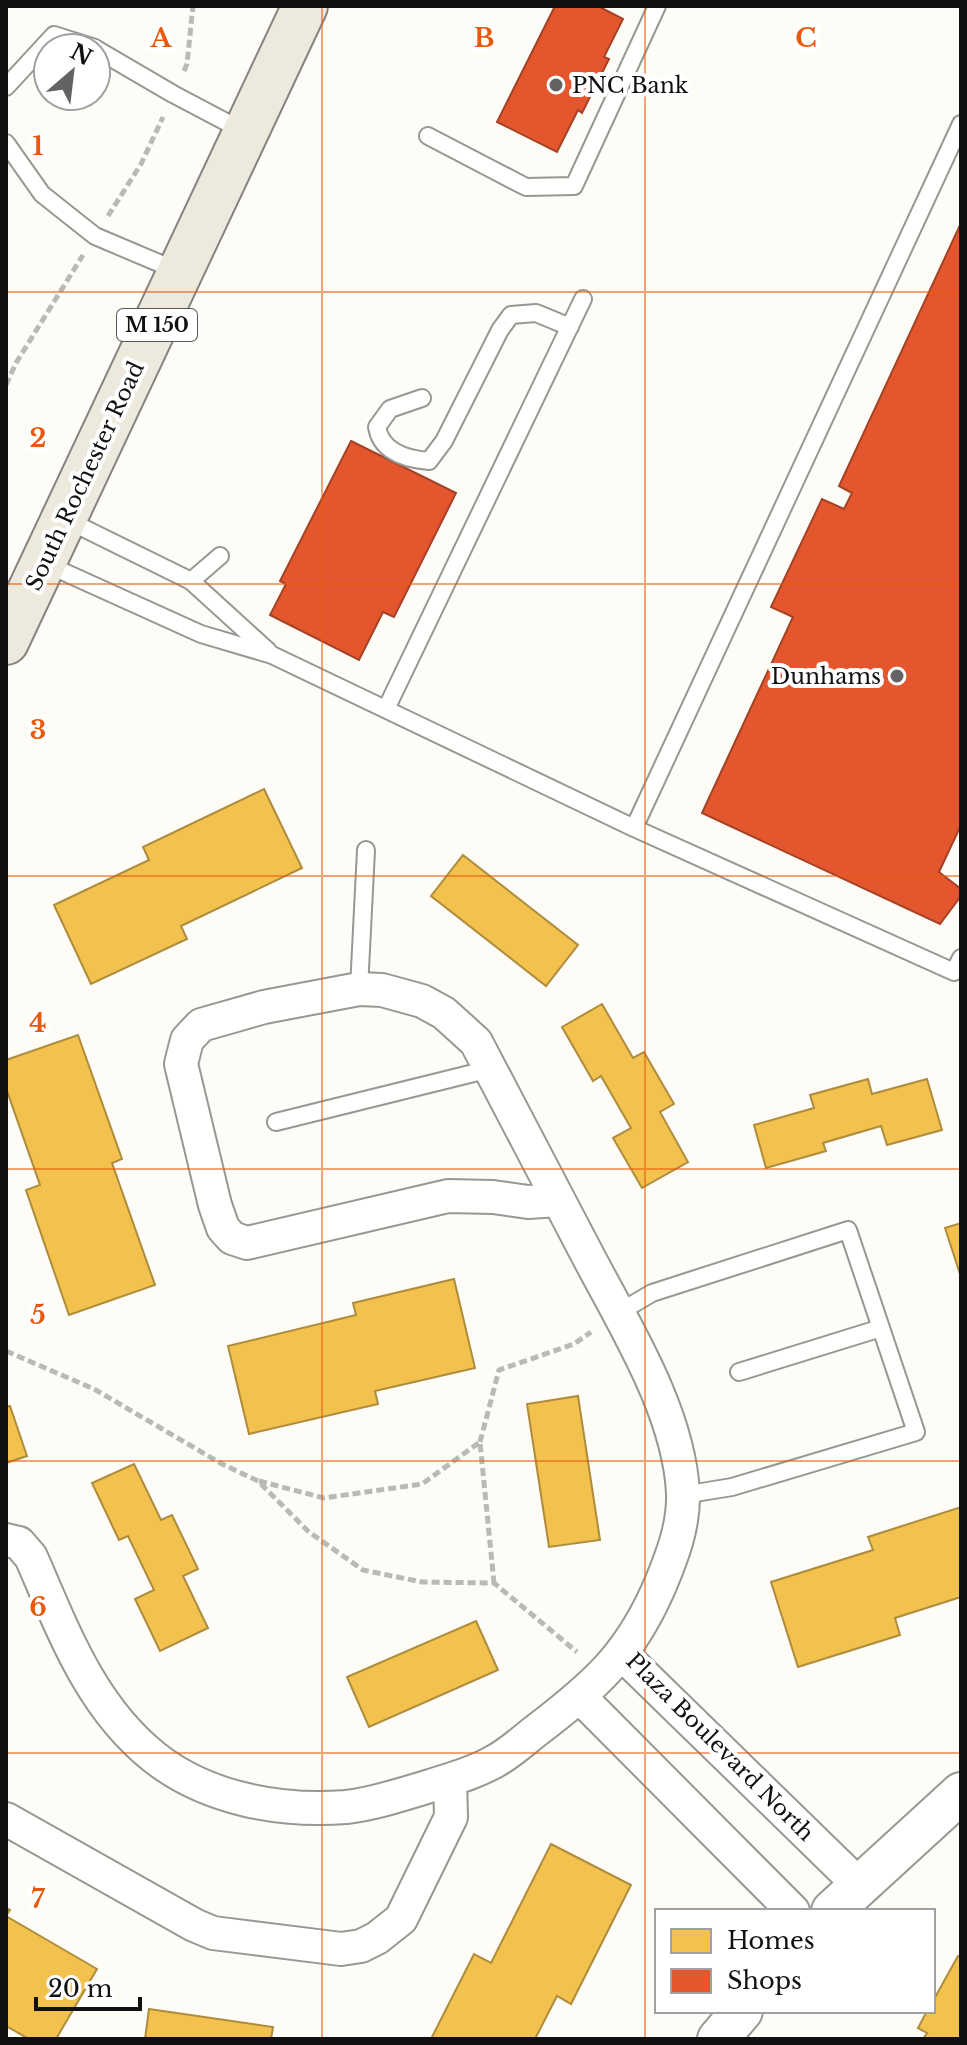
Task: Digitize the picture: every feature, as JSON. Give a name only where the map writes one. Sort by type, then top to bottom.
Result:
[{"type":"main road","name":"South Rochester Road","points":[[6,642],[305,6]]},
{"type":"street","name":"Plaza Boulevard North","points":[[558,1200],[528,1202],[448,1196],[247,1243],[232,1238],[223,1228],[215,1205],[181,1064],[187,1040],[201,1025],[264,1007],[359,989],[422,1001],[444,1013],[476,1042],[618,1313],[670,1422],[680,1464],[682,1521],[672,1557],[641,1624],[602,1675],[846,1898]]},
{"type":"street","points":[[6,1540],[19,1543],[31,1557],[83,1673],[102,1703],[125,1731],[155,1758],[186,1778],[227,1795],[270,1805],[349,1807],[395,1797],[450,1780],[497,1760],[602,1675],[791,1909]]},
{"type":"street","points":[[6,1819],[213,1933],[341,1949],[361,1946],[377,1938],[401,1919],[451,1817],[450,1780]]},
{"type":"street","points":[[846,1898],[961,1793]]},
{"type":"street","points":[[718,2039],[740,2013]]},
{"type":"lane","points":[[428,136],[526,187],[574,186],[657,6]]},
{"type":"lane","points":[[112,58],[247,133]]},
{"type":"lane","points":[[6,87],[32,59]]},
{"type":"lane","points":[[634,828],[961,124]]},
{"type":"lane","points":[[6,143],[42,194],[95,236],[181,273]]},
{"type":"lane","points":[[386,709],[583,299]]},
{"type":"lane","points":[[422,398],[390,409],[377,427],[379,439],[389,449],[408,459],[429,461],[444,441],[500,330],[511,315],[536,313],[570,327]]},
{"type":"lane","points":[[65,519],[191,581],[272,655]]},
{"type":"lane","points":[[191,581],[220,556]]},
{"type":"lane","points":[[44,563],[201,634],[272,655],[634,828],[954,972],[961,958]]},
{"type":"lane","points":[[359,989],[366,850]]},
{"type":"lane","points":[[276,1122],[490,1069]]},
{"type":"lane","points":[[618,1313],[652,1293],[848,1230],[916,1432],[732,1487],[683,1495]]},
{"type":"lane","points":[[739,1372],[881,1328]]},
{"type":"path","points":[[6,385],[16,363],[141,164],[187,64],[193,6]]},
{"type":"path","points":[[494,1583],[480,1442],[499,1370],[574,1344],[618,1313]]},
{"type":"path","points":[[6,1351],[94,1389],[222,1464],[258,1481],[324,1498],[422,1484],[480,1442]]},
{"type":"path","points":[[258,1481],[309,1532],[363,1570],[422,1582],[494,1583],[602,1675]]},
{"type":"building: Homes","points":[[264,789],[302,868],[181,926],[187,939],[91,984],[54,905],[149,860],[143,847]]},
{"type":"building: Homes","points":[[463,855],[578,945],[546,986],[431,896]]},
{"type":"building: Homes","points":[[602,1004],[633,1058],[644,1052],[674,1104],[660,1112],[688,1162],[642,1188],[613,1138],[631,1128],[601,1076],[593,1081],[562,1027]]},
{"type":"building: Homes","points":[[78,1035],[122,1159],[112,1163],[155,1285],[69,1315],[26,1190],[40,1185],[6,1088],[6,1060]]},
{"type":"building: Homes","points":[[868,1079],[872,1094],[927,1079],[942,1130],[887,1145],[881,1126],[823,1143],[826,1151],[766,1168],[754,1125],[814,1108],[810,1095]]},
{"type":"building: Homes","points":[[961,1223],[961,1277],[945,1228]]},
{"type":"building: Homes","points":[[454,1279],[475,1368],[375,1391],[378,1404],[249,1434],[228,1346],[356,1315],[353,1303]]},
{"type":"building: Homes","points":[[578,1396],[600,1540],[549,1547],[527,1404]]},
{"type":"building: Homes","points":[[10,1406],[27,1456],[6,1463],[6,1407]]},
{"type":"building: Homes","points":[[134,1464],[161,1520],[172,1515],[198,1569],[183,1576],[208,1628],[160,1651],[135,1599],[154,1590],[128,1536],[119,1540],[92,1483]]},
{"type":"building: Homes","points":[[961,1507],[961,1597],[895,1618],[900,1635],[798,1667],[771,1582],[873,1550],[868,1537]]},
{"type":"building: Homes","points":[[476,1621],[498,1670],[369,1727],[347,1677]]},
{"type":"building: Homes","points":[[551,1844],[631,1885],[571,2004],[557,1996],[535,2039],[431,2039],[474,1954],[491,1963]]},
{"type":"building: Homes","points":[[6,1916],[97,1969],[56,2039],[29,2039],[6,2026]]},
{"type":"building: Homes","points":[[958,1956],[961,1958],[961,2039],[923,2039],[927,2033],[918,2028],[926,2013],[935,2013],[935,1997]]},
{"type":"building: Homes","points":[[149,2009],[273,2027],[271,2039],[145,2039]]},
{"type":"building: Shops","name":"PNC Bank","points":[[555,6],[598,6],[623,19],[604,57],[609,59],[582,113],[578,110],[557,152],[497,122]]},
{"type":"building: Shops","points":[[961,223],[961,825],[939,872],[961,889],[961,896],[940,924],[702,813],[793,617],[771,607],[822,499],[844,509],[852,493],[839,486]]},
{"type":"building: Shops","points":[[351,441],[456,493],[394,617],[383,612],[359,660],[270,615],[286,584],[280,581]]},
{"type":"place","name":"PNC Bank","points":[[556,85]]},
{"type":"place","name":"Dunhams","points":[[897,676]]}]
